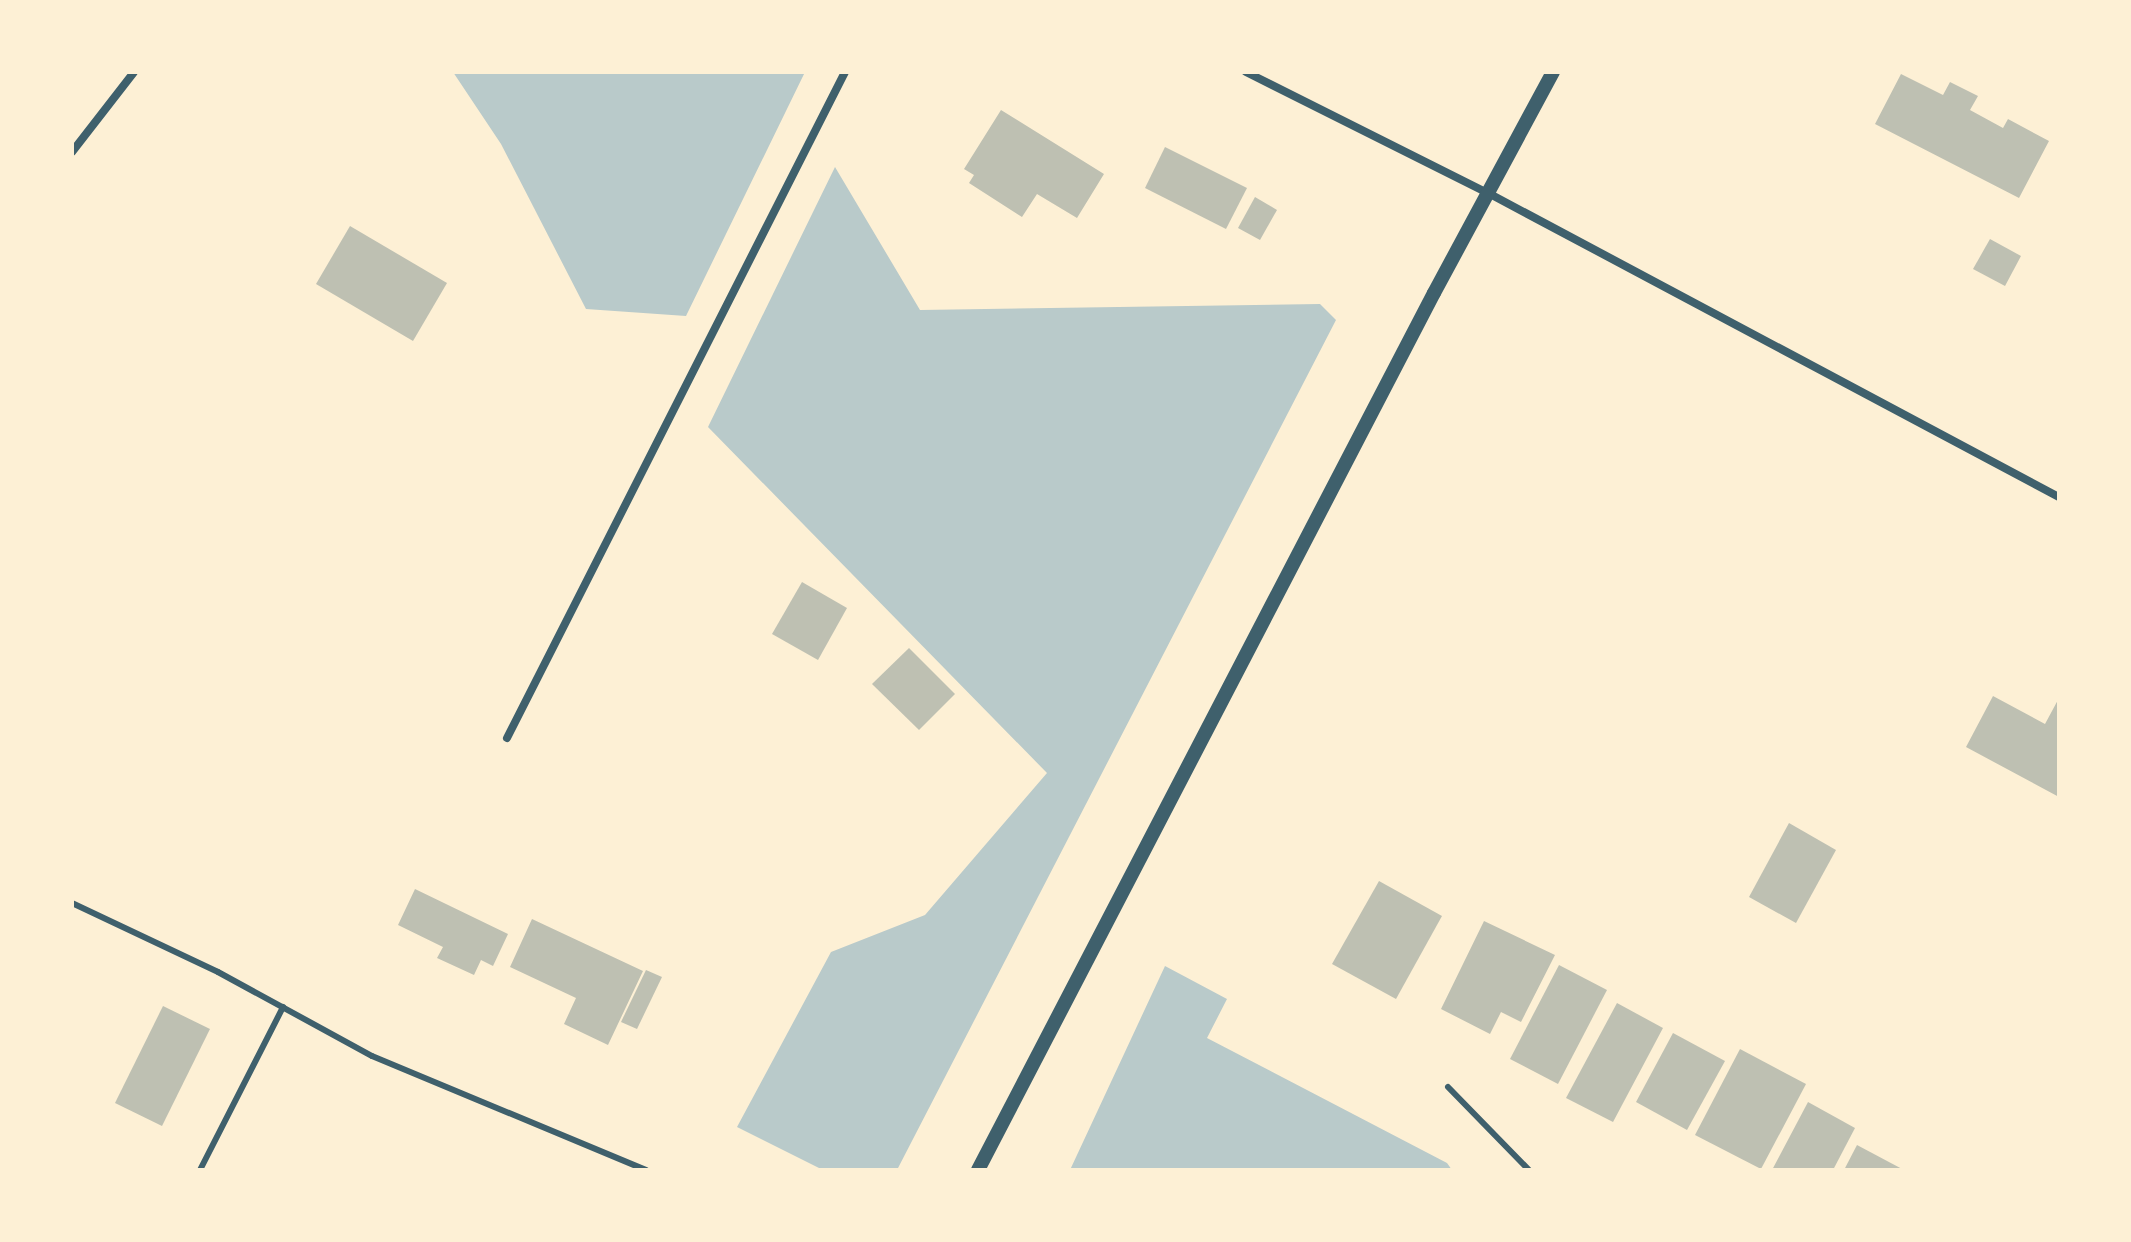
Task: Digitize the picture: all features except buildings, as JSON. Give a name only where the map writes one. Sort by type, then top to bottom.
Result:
[{"type":"street","points":[[72,152],[134,72]]},
{"type":"street","points":[[507,738],[845,72]]},
{"type":"street","points":[[1246,72],[1490,194],[2059,497]]},
{"type":"street","points":[[978,1170],[1434,293],[1553,72]]},
{"type":"lane","points":[[72,903],[218,972],[372,1056],[646,1170]]},
{"type":"lane","points":[[200,1170],[283,1007]]},
{"type":"lane","points":[[1448,1087],[1529,1170]]},
{"type":"shaded area","points":[[453,72],[805,72],[686,316],[586,309],[501,144]]},
{"type":"shaded area","points":[[835,167],[920,310],[1320,304],[1336,320],[897,1170],[823,1170],[737,1127],[831,952],[925,915],[1047,773],[708,427]]},
{"type":"shaded area","points":[[1165,966],[1227,999],[1207,1038],[1447,1163],[1452,1170],[1070,1170]]}]
